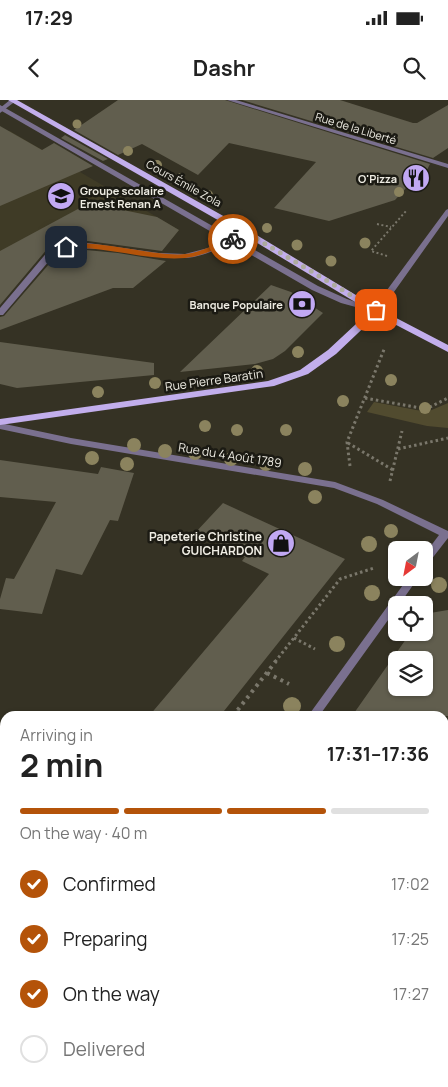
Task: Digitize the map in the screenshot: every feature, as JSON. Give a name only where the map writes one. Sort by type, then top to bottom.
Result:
[{"type":"main road","name":"Cours Émile Zola","points":[[13,100],[247,233],[376,310],[448,349]]},
{"type":"main road","name":"Rue Pierre Baratin","points":[[0,424],[270,384],[304,372],[325,357],[376,310]]},
{"type":"street","points":[[13,100],[1,109],[315,288],[344,301],[376,310]]},
{"type":"street","name":"Rue de la Liberté","points":[[230,100],[448,166]]},
{"type":"street","name":"Rue Pierre Baratin","points":[[376,310],[448,211]]},
{"type":"street","points":[[0,313],[52,252],[66,247],[88,245],[160,255],[185,256],[210,250],[247,233]]},
{"type":"street","name":"Rue du 4 Août 1789","points":[[0,424],[71,441],[335,485],[380,502],[446,534]]},
{"type":"street","points":[[433,551],[446,534]]},
{"type":"street","points":[[317,711],[407,586]]},
{"type":"path","points":[[390,257],[371,252],[406,211]]},
{"type":"path","points":[[377,224],[391,227]]},
{"type":"path","points":[[349,460],[347,442],[385,346]]},
{"type":"path","points":[[366,398],[426,409],[448,398]]},
{"type":"path","points":[[389,485],[402,430]]},
{"type":"path","points":[[398,449],[448,438]]},
{"type":"path","points":[[347,442],[393,470]]},
{"type":"path","points":[[237,711],[340,578],[374,568]]},
{"type":"path","points":[[294,638],[315,649]]},
{"type":"path","points":[[267,673],[289,684]]},
{"type":"shaded area","name":"Groupe scolaire Ernest Renan A","points":[[10,131],[179,230],[168,243],[66,221],[0,294],[0,132]]},
{"type":"shaded area","points":[[374,402],[427,412],[448,403],[448,428],[427,426],[367,412]]},
{"type":"building","points":[[118,100],[225,100],[430,164],[417,190],[406,188],[395,200],[329,221],[274,208],[316,162],[229,143],[198,175],[142,144],[118,155],[74,130]]},
{"type":"building","points":[[242,100],[340,100],[413,123],[417,123],[448,105],[448,148],[433,158]]},
{"type":"building","points":[[0,126],[42,150],[54,143],[93,166],[0,206]]},
{"type":"building","points":[[65,135],[108,159],[103,161],[61,138]]},
{"type":"building","points":[[89,203],[157,217],[179,230],[162,251],[88,241],[63,243],[48,248],[0,305],[0,251]]},
{"type":"building","points":[[86,250],[166,261],[133,288],[113,288],[0,330],[0,317],[4,316],[56,256]]},
{"type":"building","points":[[271,285],[291,292],[323,313],[285,351],[273,359],[255,364],[180,372]]},
{"type":"building","points":[[0,342],[154,363],[154,375],[17,388],[0,384]]},
{"type":"building","points":[[0,460],[98,474],[101,467],[134,473],[118,521],[110,520],[82,575],[56,569],[42,614],[0,609],[0,599],[6,578],[14,579],[56,502],[0,497]]},
{"type":"building","points":[[223,503],[345,559],[224,711],[153,711],[269,574],[242,561],[245,557],[195,533]]},
{"type":"building","points":[[448,610],[448,711],[356,711],[388,665],[388,696],[433,696],[433,651],[398,651],[405,641],[433,641],[433,612]]},
{"type":"way so far","points":[[233,239],[247,233],[376,310]]},
{"type":"place","name":"O'Pizza","points":[[416,178]]},
{"type":"place","name":"Groupe scolaire Ernest Renan A","points":[[61,196]]},
{"type":"place","name":"Banque Populaire","points":[[302,304]]},
{"type":"place","name":"Papeterie Christine GUICHARDON","points":[[281,543]]},
{"type":"route","points":[[66,247],[88,245],[160,255],[185,256],[210,250],[233,239]]}]
